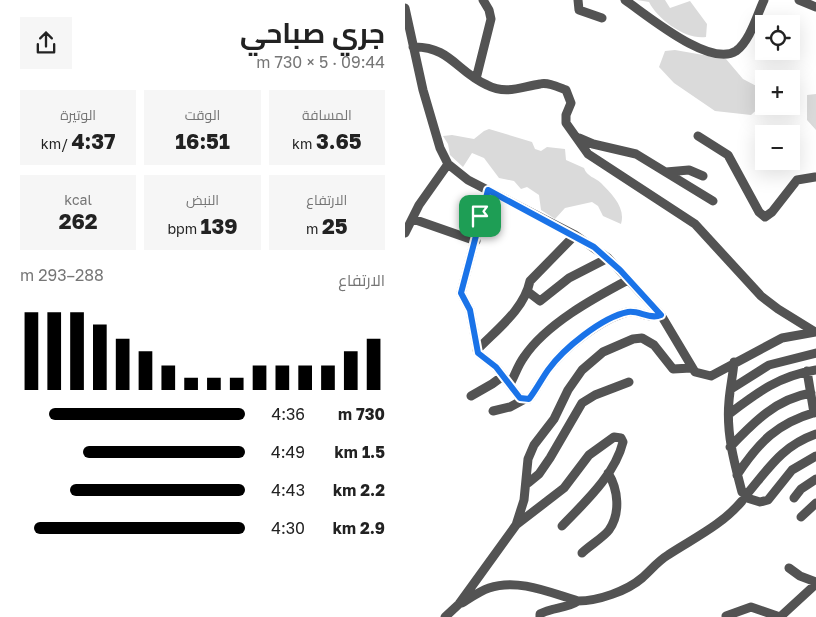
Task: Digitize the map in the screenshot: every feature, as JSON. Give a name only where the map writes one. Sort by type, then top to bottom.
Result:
[{"type":"street","points":[[476,79],[491,19],[489,10],[483,0]]},
{"type":"street","points":[[578,0],[579,10],[601,18]]},
{"type":"street","points":[[625,0],[682,40],[699,48],[724,54],[736,51],[745,40],[764,0]]},
{"type":"street","points":[[799,0],[816,7]]},
{"type":"street","points":[[405,8],[410,41],[434,130],[448,164],[468,180],[575,235],[608,258],[661,315],[691,368],[700,374],[711,376],[782,338],[816,332]]},
{"type":"street","points":[[410,41],[439,51],[487,86],[505,90],[516,90],[540,83],[565,90],[571,103],[565,120],[588,154],[695,224],[761,296],[778,310],[816,332]]},
{"type":"street","points":[[574,135],[593,144],[636,154],[713,201]]},
{"type":"street","points":[[697,136],[728,155],[759,212],[765,217],[773,212],[797,180],[816,177]]},
{"type":"street","points":[[405,233],[419,205],[448,164]]},
{"type":"street","points":[[666,172],[689,170],[703,176]]},
{"type":"street","points":[[488,190],[461,293],[470,310],[477,350],[481,357],[491,363],[523,400]]},
{"type":"street","points":[[413,219],[476,241]]},
{"type":"street","points":[[477,350],[499,330],[527,291],[529,281],[575,235]]},
{"type":"street","points":[[527,291],[540,301],[569,278],[608,258]]},
{"type":"street","points":[[511,384],[523,358],[531,347],[582,304],[628,280]]},
{"type":"street","points":[[493,411],[511,407],[523,400],[529,399],[549,368],[585,335],[604,322],[627,312],[651,317],[661,315]]},
{"type":"street","points":[[516,525],[527,483],[528,460],[534,445],[554,419],[575,379],[603,352],[633,339],[642,338],[654,345],[673,369],[691,368]]},
{"type":"street","points":[[731,389],[769,365],[816,353]]},
{"type":"street","points":[[734,362],[729,414],[731,446],[737,474],[745,496],[761,502],[768,500],[792,470],[816,456]]},
{"type":"street","points":[[729,414],[776,381],[799,372],[812,371],[815,412],[788,421],[779,427],[768,437],[737,474]]},
{"type":"street","points":[[471,396],[503,376]]},
{"type":"street","points":[[527,483],[539,474],[582,403],[595,394],[629,382]]},
{"type":"street","points":[[731,446],[779,403],[790,397],[813,395]]},
{"type":"street","points":[[459,604],[489,588],[506,584],[523,586],[578,601],[587,601],[633,585],[666,556],[717,524],[745,496],[786,449],[795,442],[816,434]]},
{"type":"street","points":[[445,617],[459,604],[516,525],[564,488],[589,454],[618,437],[623,442],[622,449],[608,473],[562,526]]},
{"type":"street","points":[[582,553],[605,534],[613,523],[617,504],[617,492],[608,473]]},
{"type":"street","points":[[793,498],[801,489],[816,479]]},
{"type":"street","points":[[801,517],[816,504]]},
{"type":"street","points":[[726,616],[751,607],[780,617],[816,583],[800,576],[789,568]]},
{"type":"street","points":[[540,617],[540,614],[546,610],[571,606],[578,601]]},
{"type":"shaded area","points":[[637,0],[665,0],[670,8],[690,1],[707,24],[706,37],[698,37],[682,32],[666,22],[649,2]]},
{"type":"shaded area","points":[[675,50],[726,59],[743,79],[755,85],[755,111],[751,115],[715,111],[674,83],[659,67],[665,51]]},
{"type":"shaded area","points":[[816,94],[816,130],[807,120],[807,95]]},
{"type":"shaded area","points":[[489,129],[532,142],[535,149],[541,151],[547,147],[565,149],[566,160],[584,168],[587,173],[601,183],[617,202],[622,212],[621,224],[603,216],[598,206],[592,202],[565,208],[555,219],[541,210],[539,195],[527,187],[521,189],[514,181],[499,178],[484,158],[472,153],[463,167],[450,155],[448,144],[443,136],[452,135],[474,139]]},
{"type":"route","points":[[488,190],[575,235],[608,258],[661,315],[651,317],[627,312],[604,322],[573,344],[549,368],[529,399],[523,400],[496,367],[478,353],[470,310],[461,293],[479,231],[480,216],[488,190]]}]
